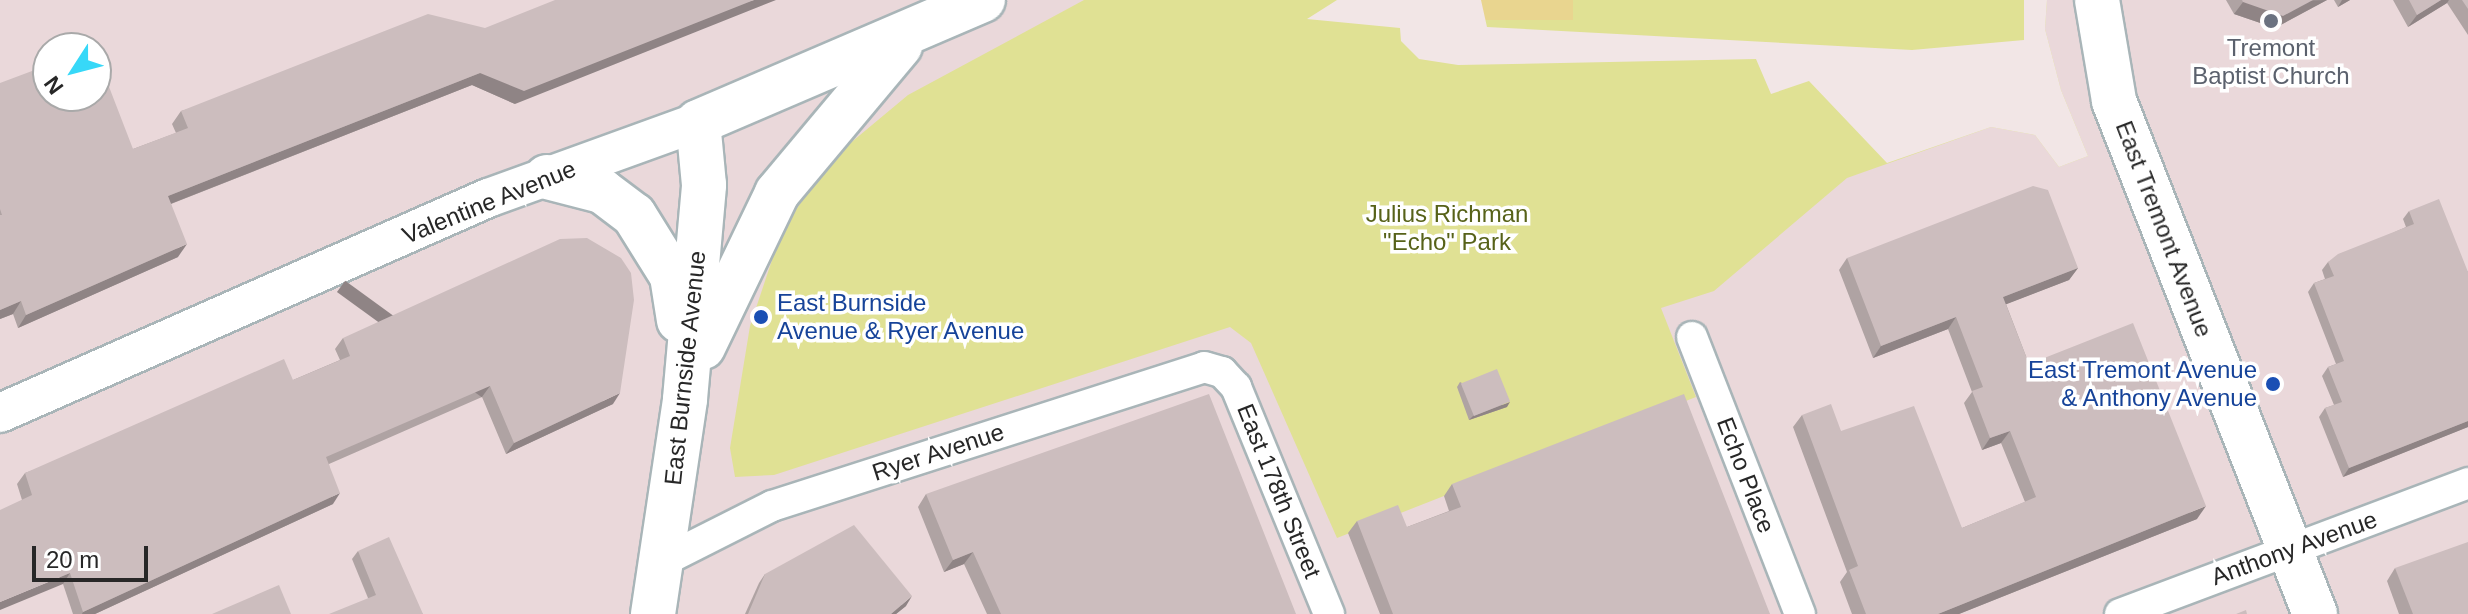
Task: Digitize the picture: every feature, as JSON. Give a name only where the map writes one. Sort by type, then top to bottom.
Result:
[{"type":"main road","name":"Valentine Avenue","points":[[698,122],[906,39],[983,0]]},
{"type":"main road","name":"East Tremont Avenue","points":[[2097,0],[2114,101],[2304,592]]},
{"type":"main road","name":"East Tremont Avenue","points":[[2104,45],[2117,0]]},
{"type":"main road","points":[[685,399],[732,275],[777,193],[906,39]]},
{"type":"main road","name":"East Burnside Avenue","points":[[653,614],[685,399],[704,185],[698,122]]},
{"type":"main road","points":[[547,177],[602,191],[647,230],[672,276],[685,399]]},
{"type":"street","name":"Valentine Avenue","points":[[0,413],[547,177],[698,122]]},
{"type":"street","name":"Echo Place","points":[[1692,337],[1800,614]]},
{"type":"street","name":"Ryer Avenue","points":[[661,562],[772,506],[1183,368],[1222,372]]},
{"type":"street","name":"East 178th Street","points":[[1222,372],[1245,406],[1329,614]]},
{"type":"street","name":"Anthony Avenue","points":[[2120,614],[2304,592],[2468,483]]},
{"type":"green space","name":"Julius Richman \"Echo\" Park","points":[[1084,0],[2047,0],[2045,29],[2061,90],[2088,156],[2059,167],[2035,135],[1991,127],[1847,178],[1714,291],[1661,308],[1696,397],[1337,538],[1251,343],[1230,327],[774,475],[735,477],[730,448],[750,326],[782,230],[808,192],[842,150],[908,95]]},
{"type":"shaded area","points":[[1337,0],[1481,0],[1487,27],[1912,50],[2024,40],[2024,0],[2047,0],[2045,29],[2061,90],[2088,156],[2059,167],[2035,135],[1991,127],[1887,163],[1809,81],[1771,94],[1756,59],[1458,65],[1419,59],[1401,41],[1400,28],[1307,19]]},
{"type":"shaded area","points":[[1481,0],[1573,0],[1573,20],[1481,20]]},
{"type":"building","points":[[555,0],[754,0],[524,91],[480,73],[168,196],[187,244],[26,315],[21,301],[0,310],[0,83],[32,71],[32,112],[112,112],[112,95],[133,149],[188,128],[181,111],[428,14],[485,28]]},
{"type":"building","points":[[2242,0],[2313,0],[2283,16]]},
{"type":"building","points":[[2409,0],[2441,0],[2417,15]]},
{"type":"building","points":[[2033,186],[2048,190],[2078,268],[2003,297],[2029,364],[2133,323],[2206,506],[1938,614],[1866,614],[1849,570],[1858,566],[1802,415],[1831,404],[1841,431],[1914,406],[1962,528],[2036,497],[2010,431],[1990,438],[1972,391],[1983,387],[1956,317],[1881,346],[1847,258]]},
{"type":"building","points":[[2439,199],[2468,272],[2468,421],[2349,468],[2325,408],[2342,402],[2328,367],[2344,361],[2314,283],[2334,276],[2328,262],[2338,254],[2414,224],[2409,211]]},
{"type":"building","points":[[587,238],[621,258],[631,273],[634,300],[620,393],[514,443],[490,386],[326,457],[340,493],[83,612],[70,573],[0,602],[0,510],[32,495],[25,473],[284,359],[293,380],[350,356],[343,338],[560,239]]},
{"type":"building","points":[[1497,369],[1510,401],[1474,416],[1461,384]]},
{"type":"building","points":[[1209,394],[1296,614],[1001,614],[973,552],[953,560],[926,494]]},
{"type":"building","points":[[1684,394],[1770,614],[1393,614],[1357,521],[1398,505],[1407,527],[1461,507],[1452,484]]},
{"type":"building","points":[[854,525],[912,596],[891,614],[748,614],[765,574]]},
{"type":"building","points":[[389,537],[423,614],[329,614],[376,595],[358,551]]},
{"type":"building","points":[[2468,542],[2468,614],[2413,614],[2395,568]]},
{"type":"building","points":[[279,585],[291,614],[212,614]]},
{"type":"place","name":"Tremont Baptist Church","points":[[2271,21]]},
{"type":"place","name":"East Burnside Avenue & Ryer Avenue","points":[[761,317]]},
{"type":"place","name":"East Tremont Avenue & Anthony Avenue","points":[[2273,384]]}]
